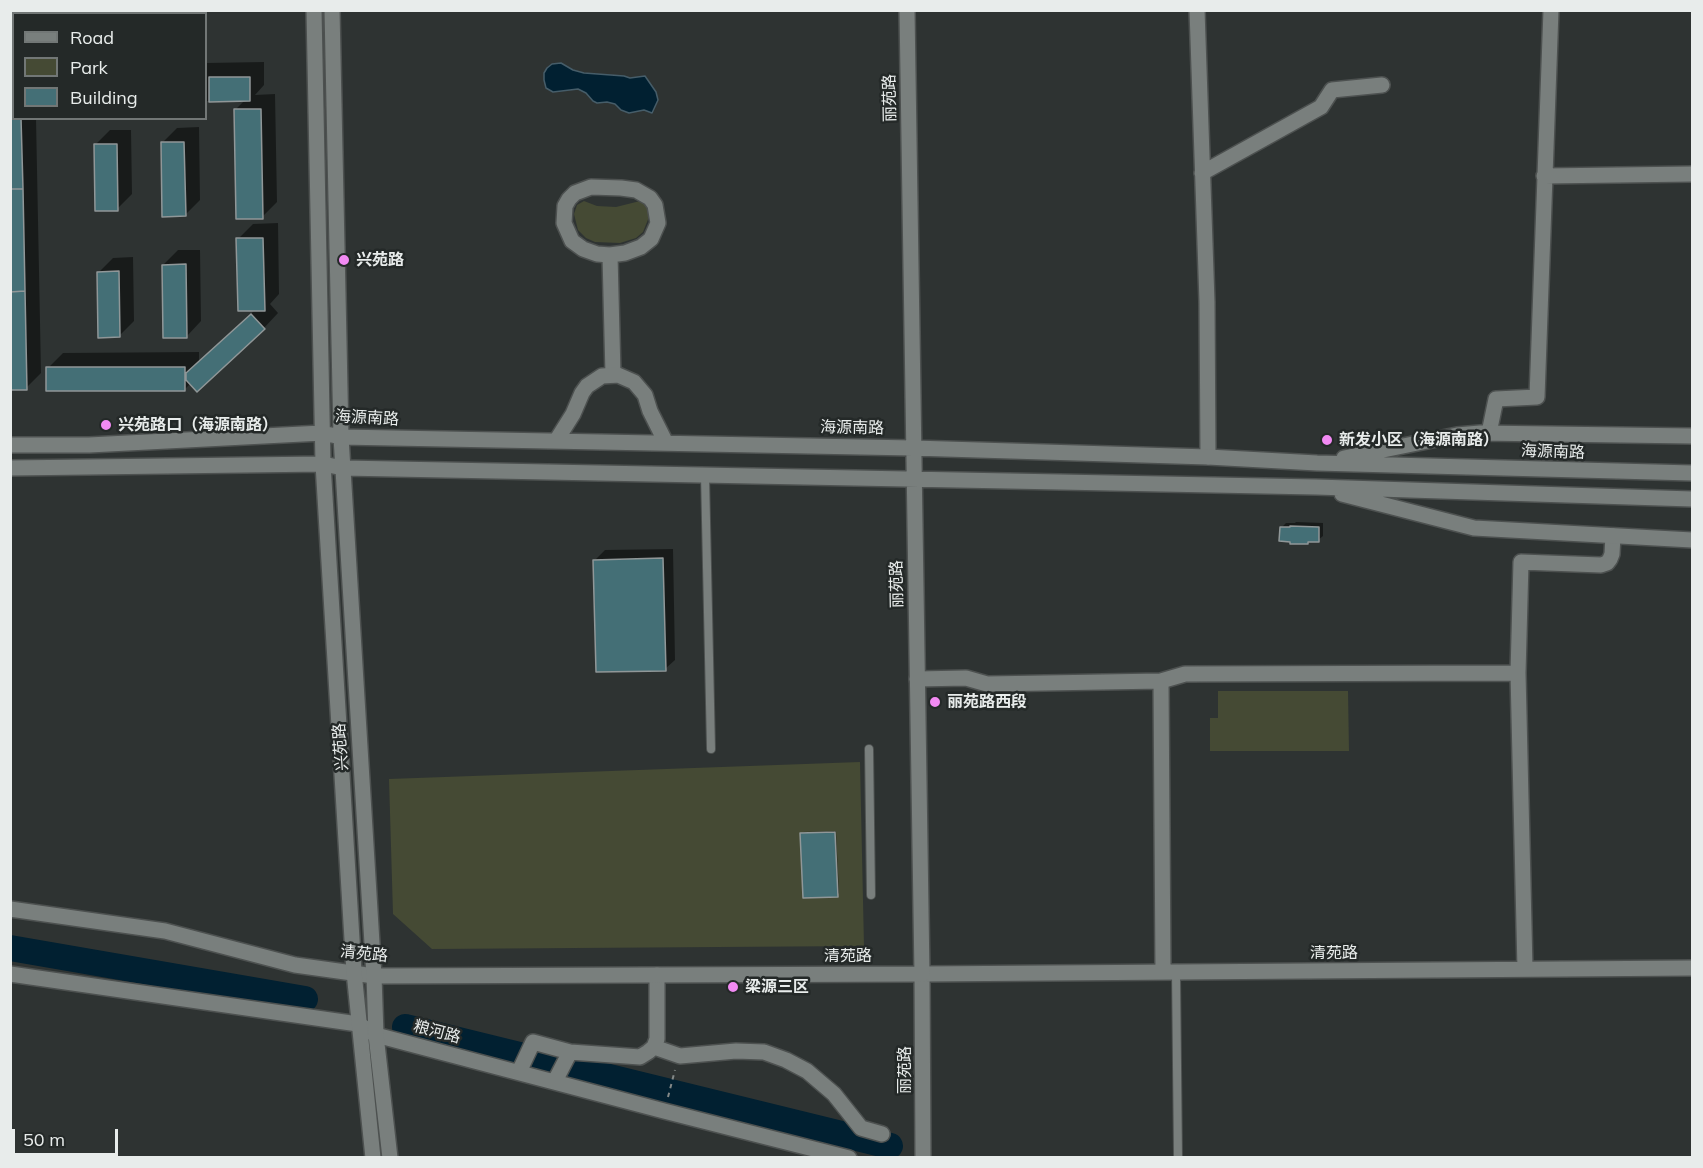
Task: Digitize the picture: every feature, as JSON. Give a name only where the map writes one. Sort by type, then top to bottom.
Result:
[{"type":"street","name":"兴苑路","points":[[314,10],[323,464],[354,972],[373,1158]]},
{"type":"street","name":"兴苑路","points":[[332,10],[340,437],[376,1035],[390,1158]]},
{"type":"street","name":"丽苑路","points":[[906,10],[924,1158]]},
{"type":"street","points":[[1197,10],[1207,302],[1208,457]]},
{"type":"street","points":[[1489,433],[1496,399],[1538,398],[1551,10]]},
{"type":"street","points":[[1202,173],[1321,107],[1332,90],[1382,86]]},
{"type":"street","points":[[1544,176],[1692,174]]},
{"type":"street","points":[[591,188],[636,190],[650,198],[655,206],[658,223],[651,239],[641,247],[625,253],[610,255],[597,254],[583,249],[572,241],[567,231],[564,214],[565,206],[575,193],[591,188]]},
{"type":"street","points":[[610,255],[613,375]]},
{"type":"street","points":[[556,441],[587,386],[602,376],[618,375],[626,377],[645,394],[650,411],[666,443]]},
{"type":"street","name":"海源南路","points":[[10,445],[89,445],[322,433],[340,437],[913,448],[1208,457],[1317,463],[1692,473]]},
{"type":"street","points":[[1317,463],[1457,435],[1489,433],[1692,436]]},
{"type":"street","points":[[10,468],[323,464],[343,468],[1316,487],[1692,499]]},
{"type":"street","points":[[1316,487],[1474,528],[1692,540]]},
{"type":"street","points":[[1525,969],[1518,673],[1521,562],[1601,565],[1607,563],[1612,554],[1613,536]]},
{"type":"street","points":[[916,679],[966,678],[987,684],[1161,681],[1185,674],[1518,673]]},
{"type":"street","points":[[1161,681],[1170,972]]},
{"type":"street","name":"清苑路","points":[[10,909],[165,931],[295,965],[374,975],[922,974],[1692,968]]},
{"type":"street","name":"粮河路","points":[[10,974],[358,1024],[376,1035],[849,1158]]},
{"type":"street","points":[[519,1072],[533,1042],[570,1052],[640,1057],[654,1047],[657,1039],[657,975]]},
{"type":"street","points":[[654,1047],[680,1056],[736,1051],[764,1052],[786,1060],[807,1071],[834,1094],[861,1128],[882,1134]]},
{"type":"street","points":[[555,1081],[570,1052]]},
{"type":"lane","points":[[705,474],[711,749]]},
{"type":"lane","points":[[869,749],[871,895]]},
{"type":"lane","points":[[1170,972],[1178,1158]]},
{"type":"path","points":[[664,1111],[672,1080]]},
{"type":"green space","points":[[644,200],[649,217],[643,232],[636,238],[620,243],[595,242],[586,238],[578,230],[574,214],[577,205],[584,201],[597,206],[616,207]]},
{"type":"green space","points":[[1218,691],[1348,691],[1349,751],[1210,751],[1210,718],[1218,718]]},
{"type":"green space","points":[[860,762],[864,946],[432,949],[393,914],[389,779]]},
{"type":"water","points":[[561,63],[584,73],[630,78],[645,76],[656,92],[658,100],[652,113],[644,110],[629,113],[621,110],[615,104],[597,103],[578,89],[553,92],[546,88],[544,73],[552,64]]},
{"type":"building","points":[[209,77],[250,77],[250,101],[209,102]]},
{"type":"building","points":[[10,89],[12,89],[12,120],[21,120],[23,189],[10,189]]},
{"type":"building","points":[[234,109],[261,109],[263,219],[236,219]]},
{"type":"building","points":[[161,142],[184,142],[186,216],[162,217]]},
{"type":"building","points":[[94,144],[117,144],[118,211],[95,211]]},
{"type":"building","points":[[10,189],[23,189],[25,291],[10,292]]},
{"type":"building","points":[[236,238],[263,238],[265,311],[238,311]]},
{"type":"building","points":[[186,264],[187,338],[163,338],[162,265]]},
{"type":"building","points":[[119,271],[120,337],[98,338],[97,272]]},
{"type":"building","points":[[25,291],[27,390],[10,390],[10,292]]},
{"type":"building","points":[[251,314],[265,329],[197,392],[186,380],[186,373]]},
{"type":"building","points":[[46,367],[185,367],[185,391],[46,391]]},
{"type":"building","points":[[1280,527],[1319,527],[1319,542],[1290,544],[1290,542],[1279,541]]},
{"type":"building","points":[[663,558],[666,671],[596,672],[593,560]]},
{"type":"building","points":[[835,832],[838,897],[803,898],[800,833]]},
{"type":"waterway","points":[[10,948],[305,999]]},
{"type":"waterway","points":[[405,1027],[890,1146]]},
{"type":"place","name":"兴苑路","points":[[344,260]]},
{"type":"place","name":"兴苑路口（海源南路）","points":[[106,425]]},
{"type":"place","name":"新发小区（海源南路）","points":[[1327,440]]},
{"type":"place","name":"丽苑路西段","points":[[935,702]]},
{"type":"place","name":"梁源三区","points":[[733,987]]}]
